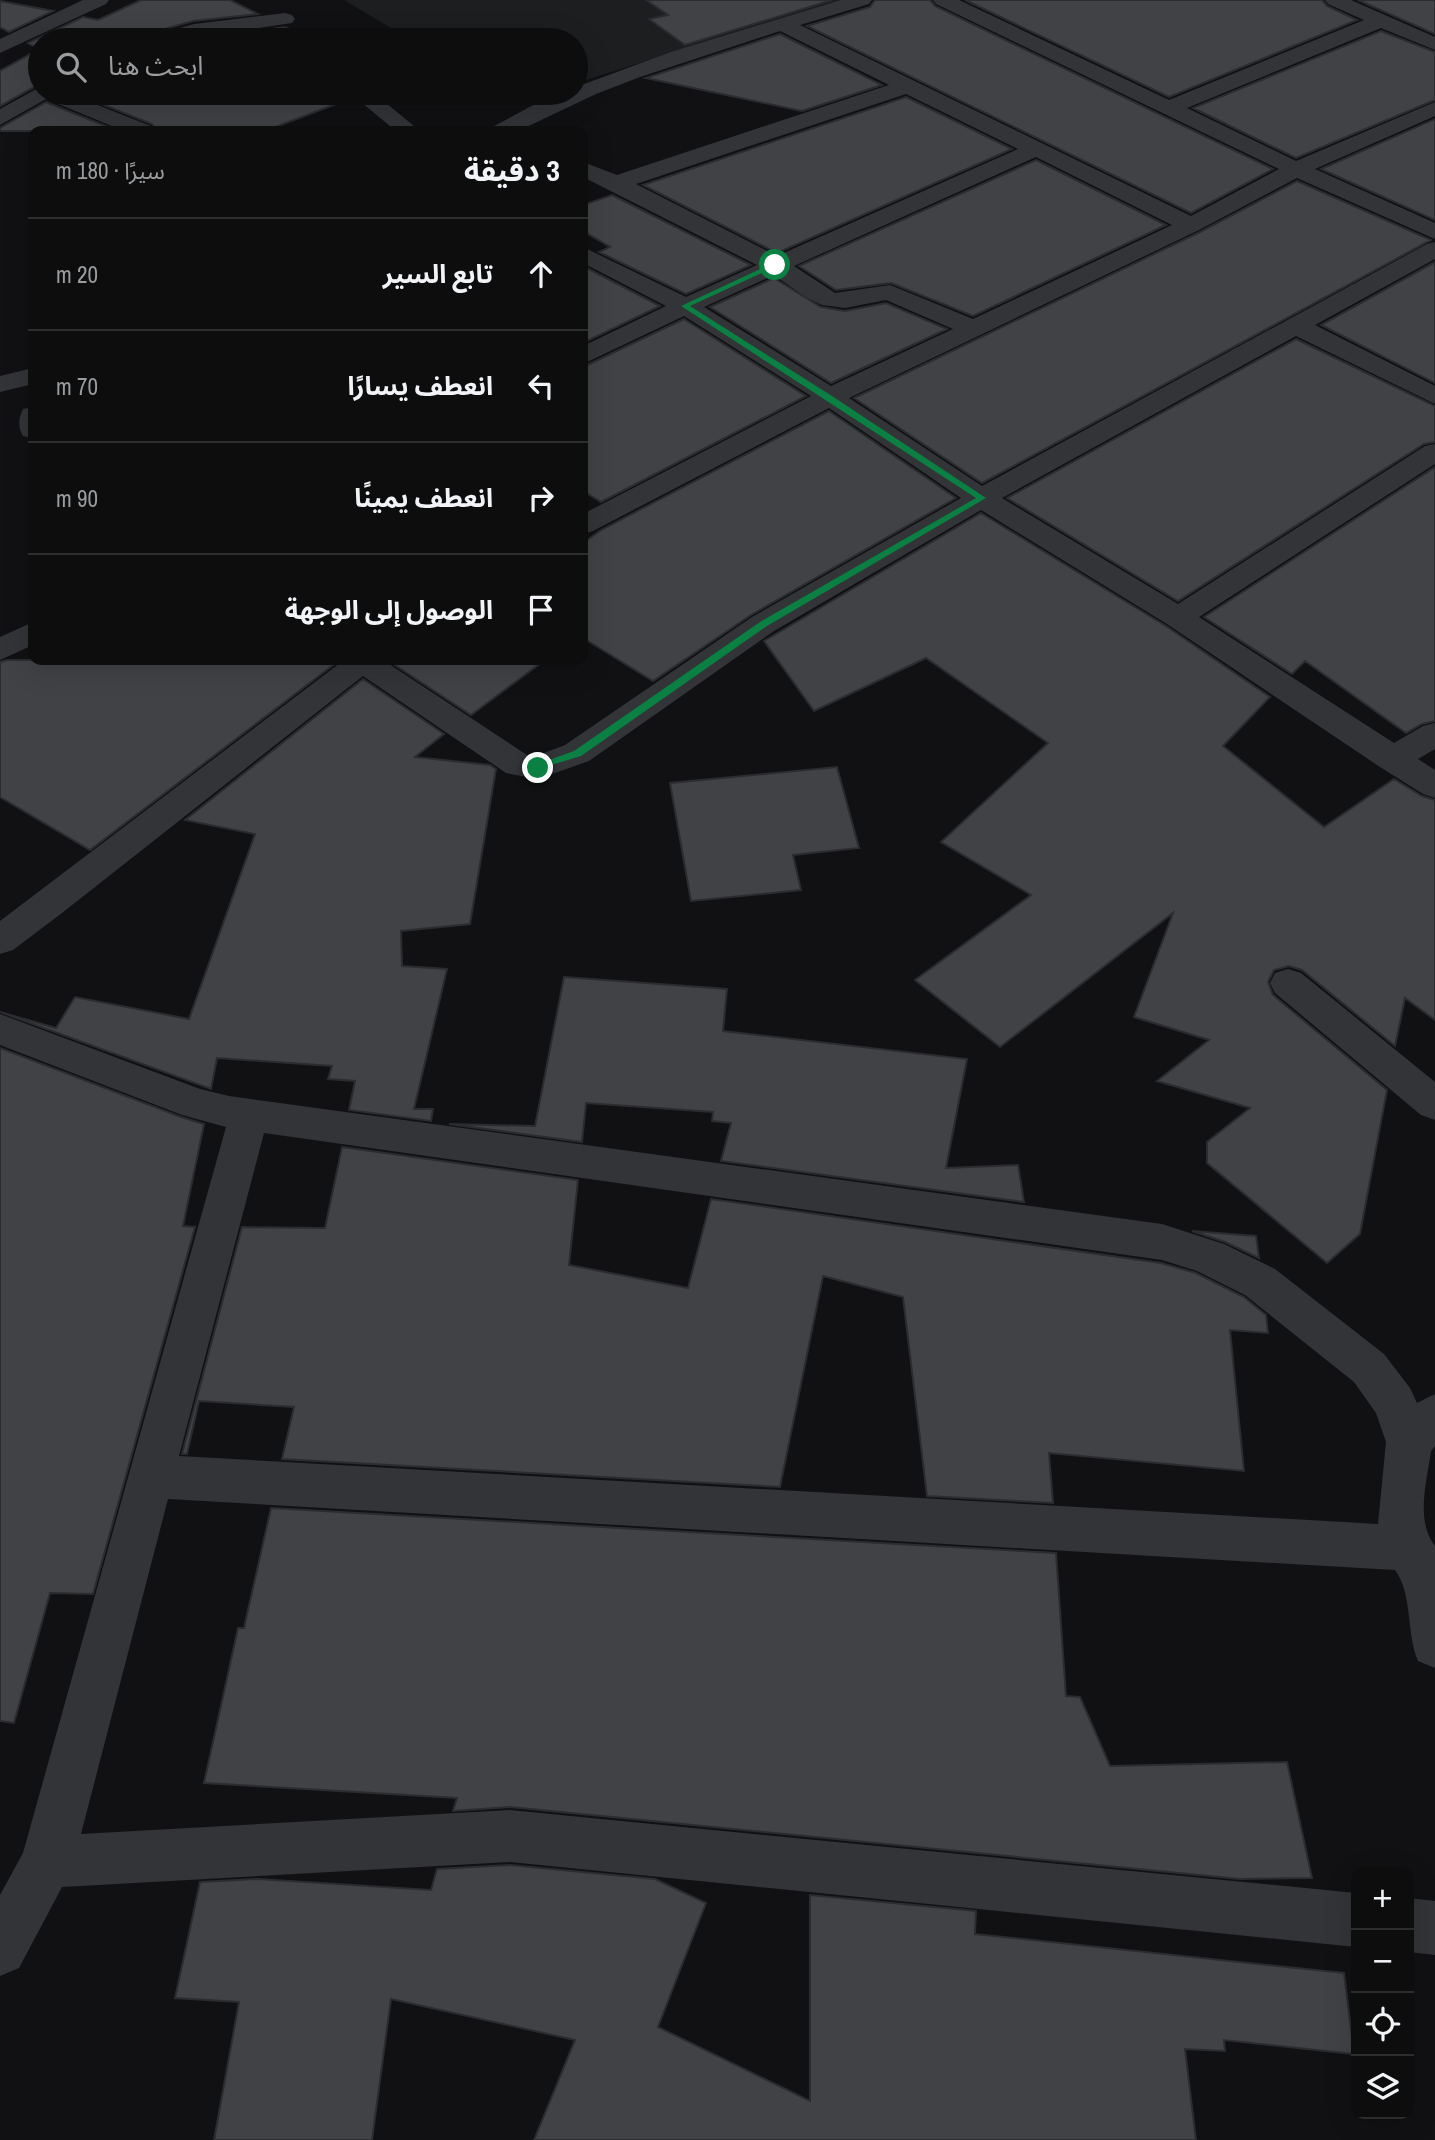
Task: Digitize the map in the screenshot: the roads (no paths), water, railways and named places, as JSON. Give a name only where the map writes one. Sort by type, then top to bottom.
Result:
[{"type":"street","points":[[40,28],[99,0]]},
{"type":"street","points":[[271,0],[292,28]]},
{"type":"street","points":[[588,89],[862,0]]},
{"type":"street","points":[[943,0],[1296,169],[1435,232]]},
{"type":"street","points":[[1335,0],[1435,44]]},
{"type":"street","points":[[211,28],[285,19]]},
{"type":"street","points":[[1169,108],[1382,20]]},
{"type":"street","points":[[783,25],[1191,225]]},
{"type":"street","points":[[0,47],[28,34]]},
{"type":"street","points":[[617,183],[908,86]]},
{"type":"street","points":[[0,118],[28,101]]},
{"type":"street","points":[[79,105],[131,126]]},
{"type":"street","points":[[376,105],[403,126]]},
{"type":"street","points":[[511,126],[550,105]]},
{"type":"street","points":[[588,522],[830,397],[1191,225],[1296,169],[1435,107]]},
{"type":"street","points":[[588,354],[685,306],[1038,148]]},
{"type":"street","points":[[588,171],[617,183],[775,265],[832,300],[890,292],[975,329]]},
{"type":"street","points":[[369,665],[518,765],[538,768],[577,753],[764,624],[981,498],[1435,249]]},
{"type":"street","points":[[588,257],[685,306],[830,397],[981,498],[1178,617],[1435,786]]},
{"type":"street","points":[[1297,326],[1435,396]]},
{"type":"street","points":[[0,384],[28,377]]},
{"type":"street","points":[[1178,617],[1435,452]]},
{"type":"street","points":[[0,650],[28,635]]},
{"type":"street","points":[[0,940],[49,905],[356,665]]},
{"type":"street","points":[[1392,759],[1435,734]]},
{"type":"street","points":[[1287,983],[1435,1104]]},
{"type":"street","points":[[0,1029],[196,1104],[249,1115],[1162,1242],[1209,1257],[1259,1282],[1320,1329],[1368,1368],[1394,1402],[1422,1428],[1399,1520],[1423,1570],[1435,1644]]},
{"type":"street","points":[[0,1949],[47,1862],[249,1115]]},
{"type":"street","points":[[151,1476],[1423,1570]]},
{"type":"street","points":[[47,1862],[510,1836],[1351,1920]]},
{"type":"street","points":[[1414,1926],[1435,1928]]}]
